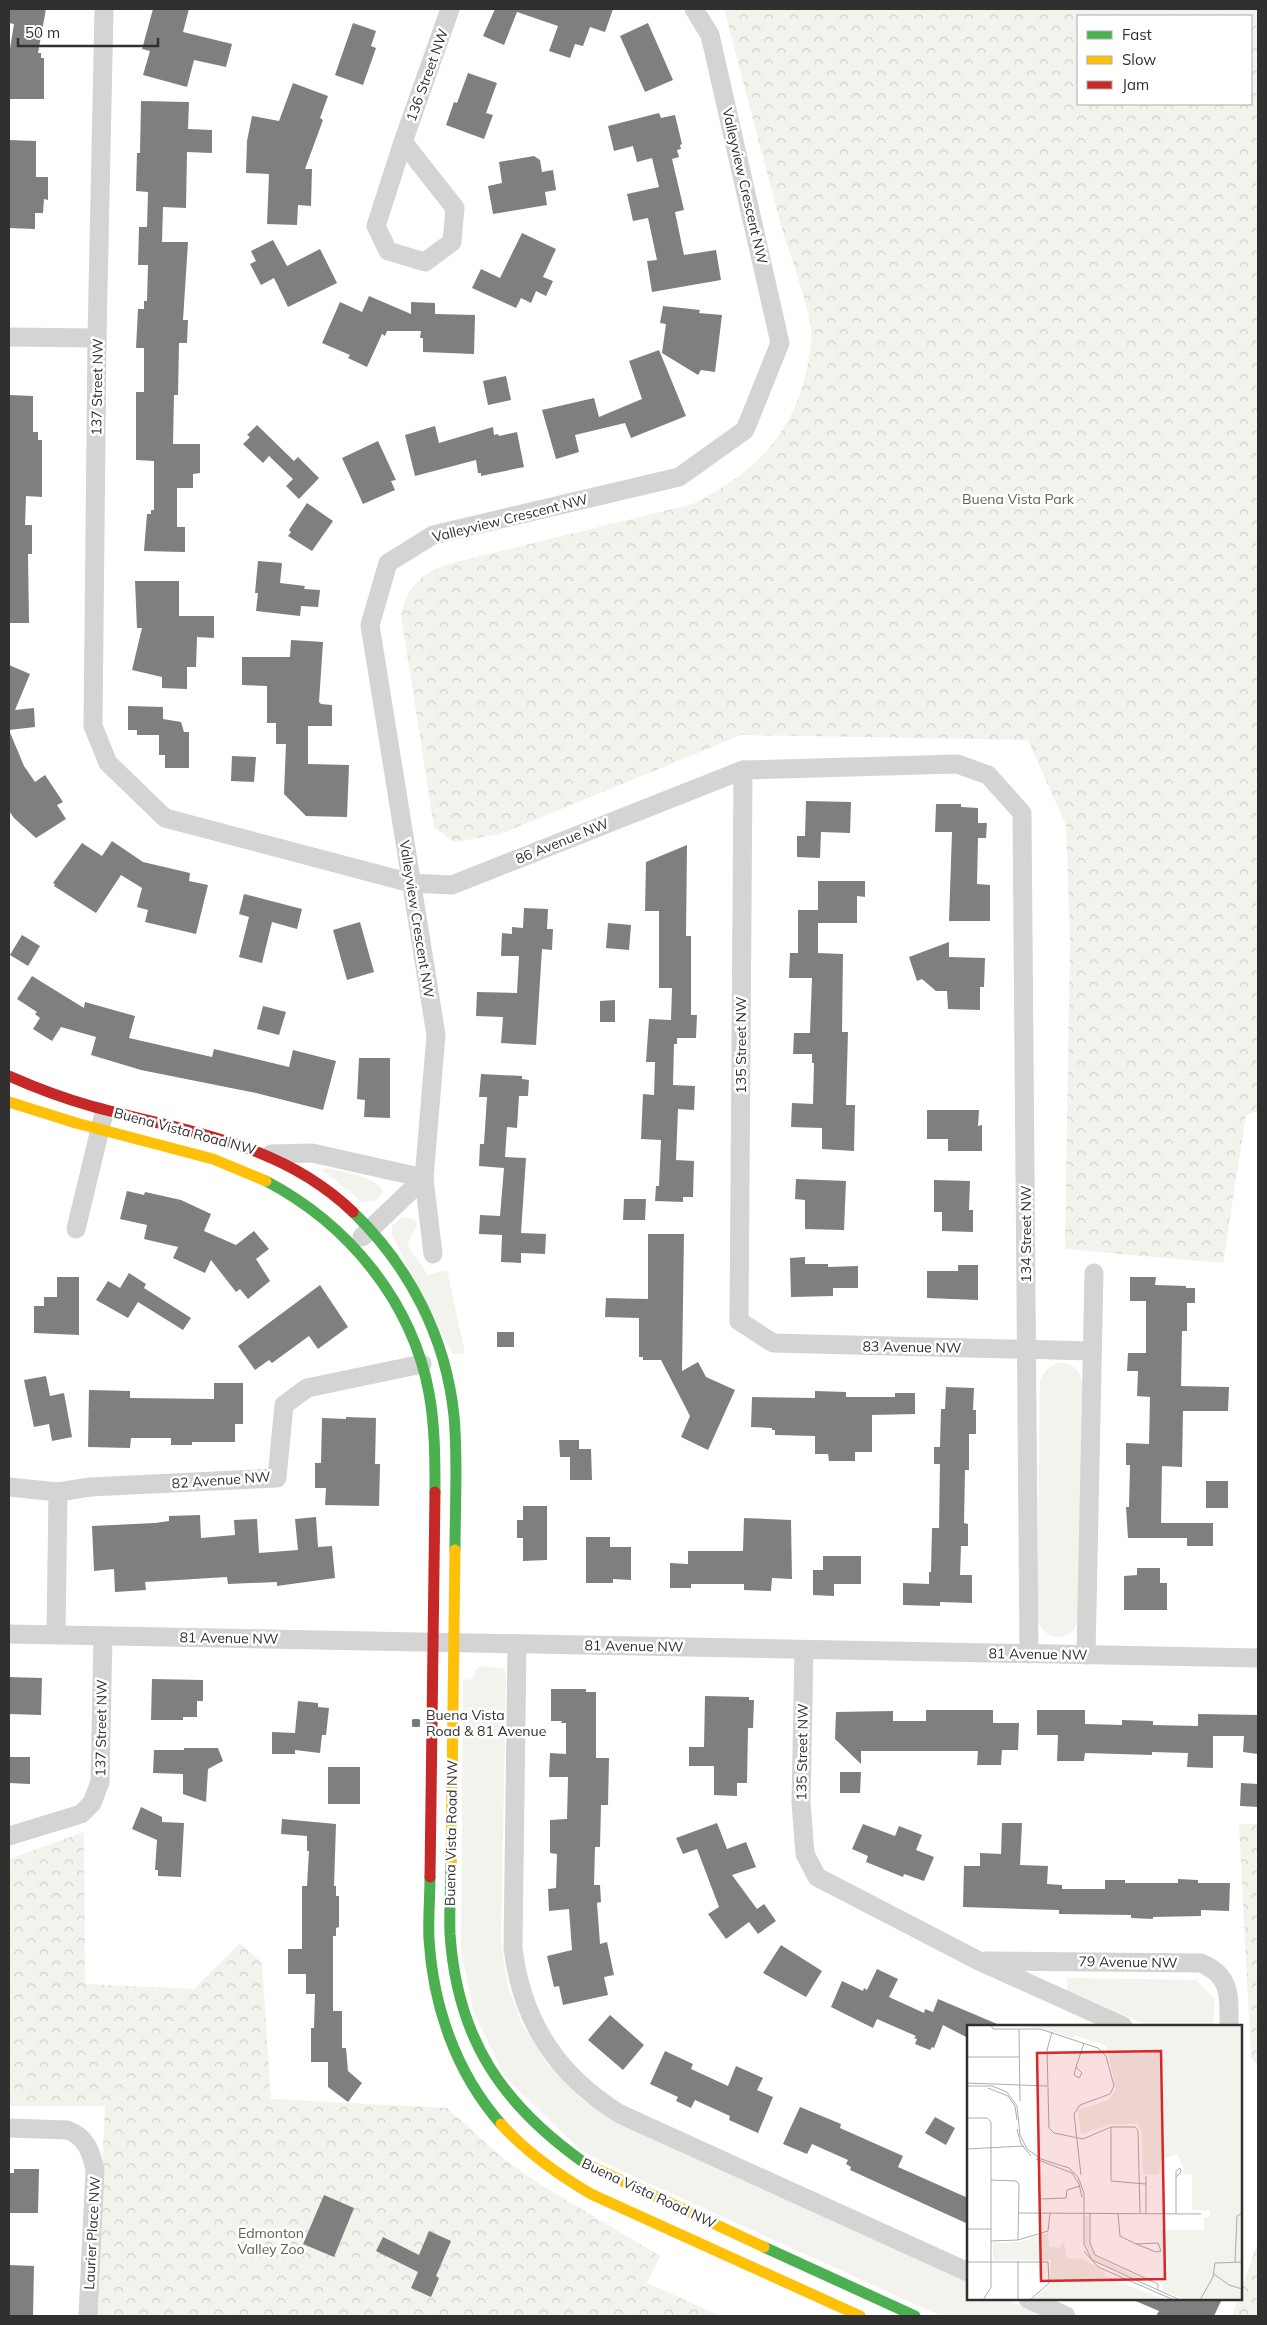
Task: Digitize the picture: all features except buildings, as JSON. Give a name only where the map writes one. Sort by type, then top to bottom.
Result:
[{"type":"street","name":"137 Street NW","points":[[104,9],[97,338],[93,726],[108,763]]},
{"type":"street","name":"136 Street NW","points":[[403,142],[455,208],[452,242],[425,262],[388,251],[376,226],[403,142],[450,9]]},
{"type":"street","name":"Valleyview Crescent NW","points":[[433,1254],[424,1178],[436,1035],[370,626],[388,563],[432,535],[679,477],[745,430],[780,343],[710,35],[694,9]]},
{"type":"street","points":[[9,337],[97,338]]},
{"type":"street","name":"86 Avenue NW","points":[[108,763],[165,818],[411,883],[452,885],[743,770],[957,764],[988,774],[1022,813]]},
{"type":"street","name":"135 Street NW","points":[[739,1321],[743,770]]},
{"type":"street","name":"134 Street NW","points":[[1022,813],[1028,1654]]},
{"type":"street","name":"Buena Vista Road NW","points":[[9,1076],[58,1096],[207,1134],[269,1154],[308,1176],[331,1192],[372,1230],[403,1269],[420,1299],[439,1342],[449,1380],[456,1430],[450,1933],[452,1959],[461,2008],[474,2040],[494,2078],[526,2118],[560,2148],[590,2167],[915,2316]]},
{"type":"street","name":"Buena Vista Road NW","points":[[9,1102],[100,1131],[212,1159],[254,1173],[304,1202],[336,1227],[372,1266],[392,1297],[413,1338],[422,1364],[432,1408],[435,1460],[429,1938],[435,1993],[448,2037],[463,2071],[478,2096],[502,2126],[535,2159],[583,2192],[860,2316]]},
{"type":"street","name":"Buena Vista Road NW","points":[[76,1229],[105,1109]]},
{"type":"street","points":[[269,1154],[312,1153],[424,1178]]},
{"type":"street","points":[[353,1244],[372,1230],[424,1178]]},
{"type":"street","points":[[1086,1655],[1094,1273]]},
{"type":"street","name":"83 Avenue NW","points":[[739,1321],[773,1343],[1091,1351]]},
{"type":"street","name":"82 Avenue NW","points":[[9,1487],[58,1492],[90,1487],[277,1478],[284,1405],[307,1388],[422,1364]]},
{"type":"street","points":[[56,1635],[58,1492]]},
{"type":"street","name":"81 Avenue NW","points":[[9,1634],[1258,1658]]},
{"type":"street","name":"137 Street NW","points":[[9,1836],[81,1814],[92,1803],[100,1782],[103,1636]]},
{"type":"street","points":[[517,1644],[513,1948],[515,1968],[526,2008],[549,2050],[581,2086],[620,2114],[967,2272]]},
{"type":"street","name":"135 Street NW","points":[[804,1650],[801,1802],[805,1854]]},
{"type":"street","name":"79 Avenue NW","points":[[805,1854],[817,1876],[979,1961],[1121,2025]]},
{"type":"street","name":"79 Avenue NW","points":[[979,1961],[1201,1963],[1213,1968],[1226,1982],[1229,2025]]},
{"type":"street","name":"Laurier Place NW","points":[[9,2128],[67,2130],[76,2133],[89,2148],[95,2170],[88,2316]]},
{"type":"street","points":[[1030,2300],[1066,2316]]},
{"type":"green space","name":"Buena Vista Park","points":[[724,9],[1258,9],[1258,1111],[1246,1115],[1223,1263],[1065,1249],[1070,939],[1066,825],[1028,740],[741,735],[501,834],[454,842],[434,827],[401,615],[410,590],[421,578],[444,565],[693,504],[715,492],[752,466],[780,433],[791,414],[800,392],[810,351],[810,323],[782,228]]},
{"type":"green space","points":[[327,1168],[367,1178],[380,1187],[383,1192],[377,1200],[362,1202],[322,1170]]},
{"type":"green space","points":[[402,1217],[413,1219],[417,1224],[407,1245],[428,1275],[447,1270],[465,1353],[453,1355],[392,1235],[392,1226]]},
{"type":"green space","points":[[1057,1363],[1073,1367],[1082,1381],[1079,1618],[1071,1632],[1065,1636],[1058,1637],[1051,1636],[1045,1632],[1037,1618],[1040,1381],[1046,1370]]},
{"type":"green space","points":[[482,1666],[504,1669],[506,1675],[501,1940],[508,1987],[522,2024],[547,2064],[580,2098],[623,2125],[967,2282],[967,2300],[1007,2300],[1044,2316],[941,2316],[598,2160],[577,2147],[505,2077],[474,2013],[461,1951],[463,1680],[472,1679],[477,1668]]},
{"type":"green space","points":[[1239,1824],[1258,1824],[1258,2065],[1251,2058]]},
{"type":"green space","name":"Edmonton Valley Zoo","points":[[84,1832],[85,1984],[194,1989],[240,1943],[262,1963],[271,2099],[447,2108],[503,2158],[541,2185],[660,2256],[647,2283],[720,2316],[95,2316],[105,2106],[9,2106],[9,1859]]},
{"type":"green space","points":[[1067,1978],[1196,1980],[1215,1999],[1213,2023],[1211,2025],[1147,2025],[1067,1990]]},
{"type":"green space","points":[[1258,2241],[1258,2316],[1232,2316],[1238,2300],[1242,2300],[1242,2288]]},
{"type":"traffic: fast","points":[[266,1181],[324,1219],[372,1269],[392,1297],[408,1327],[420,1359],[429,1393],[434,1430],[435,1492]]},
{"type":"traffic: fast","points":[[353,1212],[373,1233],[407,1279],[422,1305],[443,1358],[454,1416],[456,1466],[455,1550]]},
{"type":"traffic: fast","points":[[451,1862],[450,1934],[454,1972],[462,2006],[474,2037],[489,2066],[508,2093],[530,2118],[586,2164]]},
{"type":"traffic: fast","points":[[430,1877],[429,1939],[431,1964],[442,2014],[459,2061],[471,2083],[501,2124]]},
{"type":"traffic: fast","points":[[764,2247],[915,2316]]},
{"type":"traffic: slow","points":[[9,1102],[76,1123],[213,1159],[266,1181]]},
{"type":"traffic: slow","points":[[451,1862],[455,1550]]},
{"type":"traffic: slow","points":[[501,2124],[543,2162],[591,2194],[860,2316]]},
{"type":"traffic: slow","points":[[586,2164],[764,2247]]},
{"type":"traffic: jam","points":[[9,1076],[81,1103],[196,1132],[262,1154],[294,1169],[324,1188],[353,1212]]},
{"type":"traffic: jam","points":[[430,1877],[435,1492]]},
{"type":"place","name":"Buena Vista Road & 81 Avenue","points":[[416,1723]]}]
